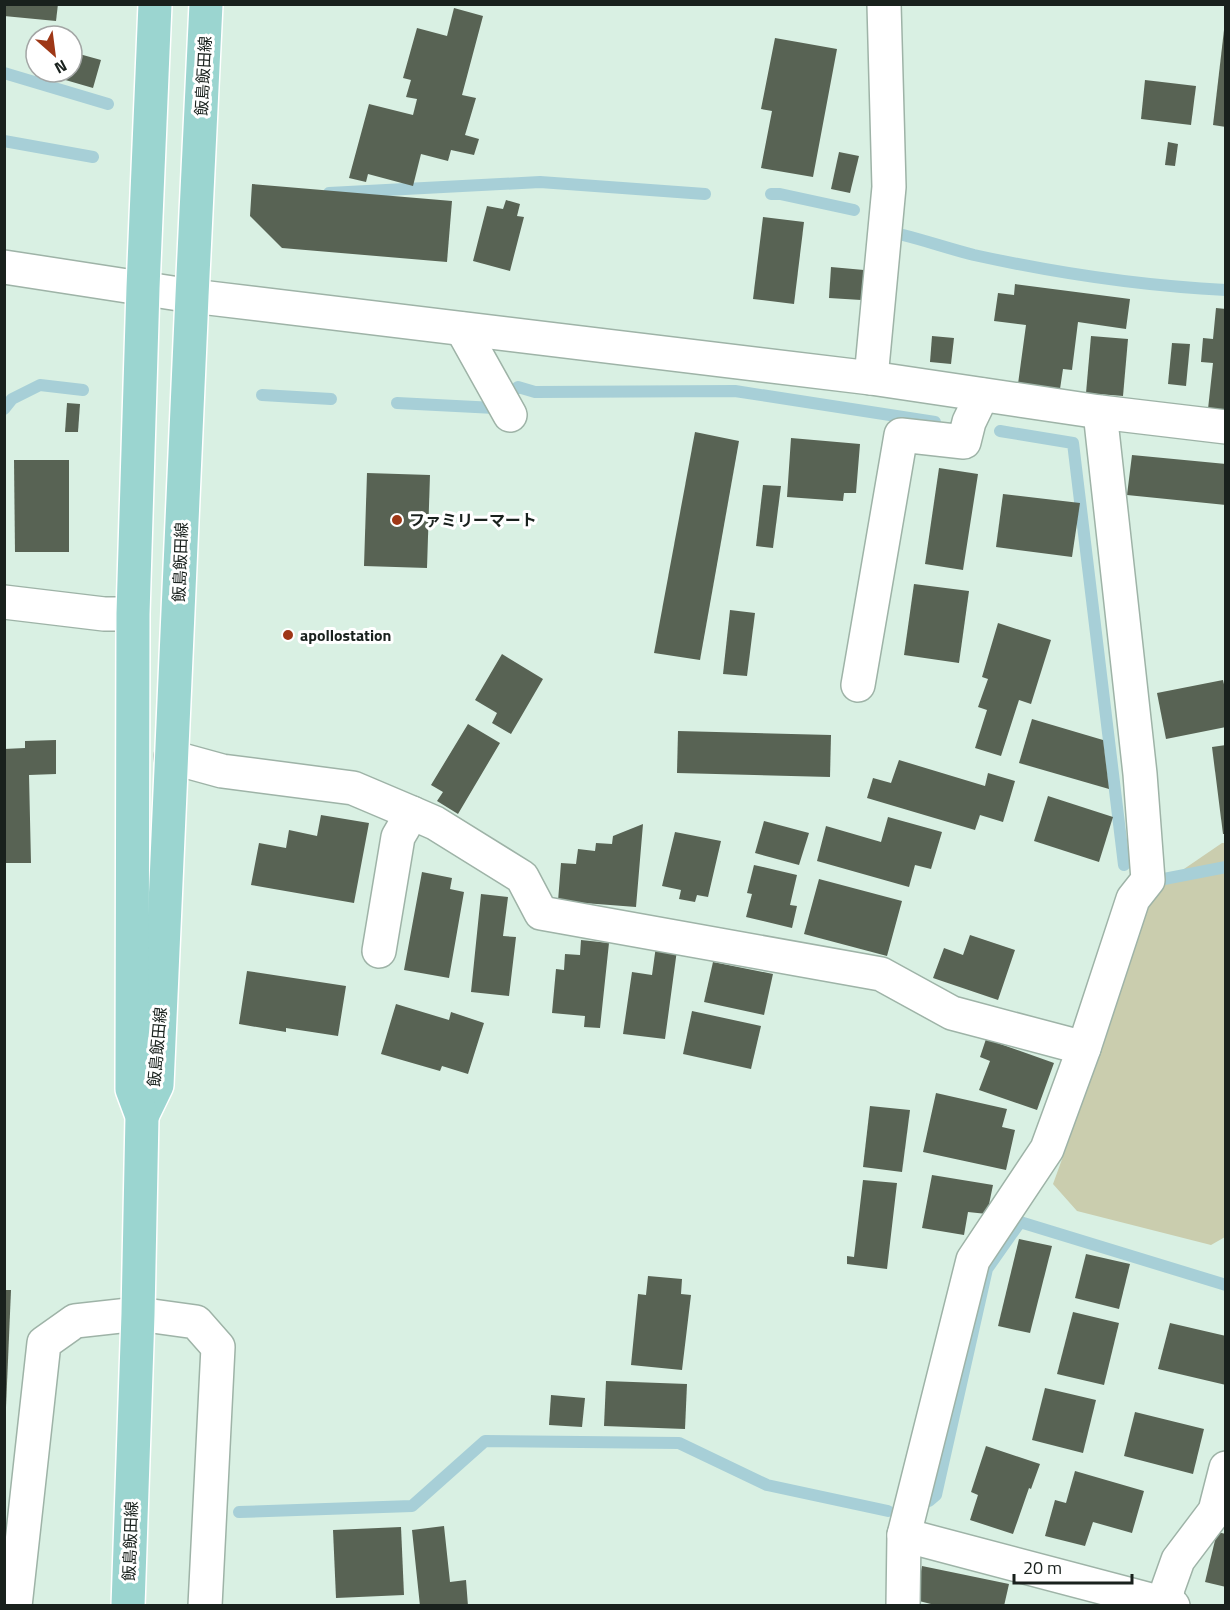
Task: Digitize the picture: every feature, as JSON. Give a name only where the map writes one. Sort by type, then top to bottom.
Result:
[{"type":"main road","name":"飯島飯田線","points":[[128,1605],[142,1116],[132,1089],[133,614],[155,4]]},
{"type":"main road","name":"飯島飯田線","points":[[142,1116],[157,1085],[206,4]]},
{"type":"street","points":[[871,378],[889,187],[884,4]]},
{"type":"street","points":[[4,267],[192,296],[871,378],[1100,412],[1226,427]]},
{"type":"street","points":[[462,329],[503,401]]},
{"type":"street","points":[[858,685],[901,435],[964,442],[969,422],[982,394]]},
{"type":"street","points":[[903,1605],[904,1535],[974,1260],[1047,1149],[1084,1048],[1133,899],[1148,880],[1140,774],[1100,412]]},
{"type":"street","points":[[4,602],[104,614],[133,614]]},
{"type":"street","points":[[171,757],[222,771],[353,788],[435,823],[522,877],[541,913],[880,974],[952,1012],[1084,1048]]},
{"type":"street","points":[[379,951],[398,837],[412,813]]},
{"type":"street","points":[[15,1605],[44,1343],[75,1321],[138,1314],[196,1322],[218,1347],[205,1605]]},
{"type":"street","points":[[904,1535],[1170,1604],[1168,1588],[1178,1560],[1215,1510],[1226,1468]]},
{"type":"green space","points":[[1225,843],[1225,1237],[1211,1245],[1077,1211],[1053,1184],[1069,1140],[1143,897]]},
{"type":"building","points":[[4,4],[58,4],[56,21],[4,16]]},
{"type":"building","points":[[454,8],[483,16],[462,95],[476,98],[465,135],[479,139],[474,155],[451,150],[448,161],[421,154],[413,186],[368,174],[366,182],[349,178],[369,104],[413,115],[417,99],[406,97],[411,80],[403,78],[417,28],[447,36]]},
{"type":"building","points":[[1224,30],[1226,30],[1226,127],[1213,125]]},
{"type":"building","points":[[775,38],[837,49],[813,177],[761,168],[772,111],[761,109]]},
{"type":"building","points":[[84,55],[101,60],[93,88],[79,84],[84,84]]},
{"type":"building","points":[[1145,80],[1196,86],[1191,125],[1141,119]]},
{"type":"building","points":[[1168,142],[1178,144],[1175,166],[1165,165]]},
{"type":"building","points":[[839,152],[859,156],[850,193],[831,189]]},
{"type":"building","points":[[252,184],[452,201],[447,262],[282,248],[250,216]]},
{"type":"building","points":[[506,200],[520,204],[517,216],[524,217],[510,271],[473,261],[487,206],[503,209]]},
{"type":"building","points":[[763,217],[804,222],[794,304],[753,299]]},
{"type":"building","points":[[831,267],[864,270],[861,300],[829,298]]},
{"type":"building","points":[[1015,284],[1130,299],[1126,329],[1078,322],[1072,370],[1063,369],[1060,389],[1018,384],[1026,325],[994,321],[998,293],[1014,295]]},
{"type":"building","points":[[1216,308],[1226,309],[1226,410],[1208,409],[1213,363],[1201,362],[1203,338],[1213,339]]},
{"type":"building","points":[[932,336],[954,338],[951,364],[930,362]]},
{"type":"building","points":[[1091,336],[1128,339],[1123,396],[1086,393]]},
{"type":"building","points":[[1172,343],[1190,344],[1186,386],[1168,384]]},
{"type":"building","points":[[67,403],[80,404],[78,432],[65,432]]},
{"type":"building","points":[[695,432],[739,441],[700,660],[654,653]]},
{"type":"building","points":[[791,438],[860,444],[856,493],[844,493],[843,501],[787,497]]},
{"type":"building","points":[[1132,455],[1226,464],[1226,505],[1127,495]]},
{"type":"building","points":[[14,460],[69,460],[69,552],[15,552]]},
{"type":"building","points":[[939,468],[978,474],[963,570],[925,564]]},
{"type":"building","name":"ファミリーマート","points":[[367,473],[430,475],[427,568],[364,566]]},
{"type":"building","points":[[763,485],[781,486],[773,548],[756,546]]},
{"type":"building","points":[[1003,494],[1080,503],[1072,557],[996,547]]},
{"type":"building","points":[[914,584],[969,591],[959,663],[904,655]]},
{"type":"building","points":[[730,610],[755,613],[747,676],[723,674]]},
{"type":"building","points":[[998,623],[1051,640],[1031,704],[1019,700],[1001,756],[975,748],[987,710],[978,707],[988,679],[982,677]]},
{"type":"building","points":[[502,654],[543,679],[511,734],[492,723],[497,713],[475,700]]},
{"type":"building","points":[[1223,680],[1226,693],[1226,727],[1166,739],[1157,693]]},
{"type":"building","points":[[1032,719],[1103,740],[1109,789],[1019,763]]},
{"type":"building","points":[[468,724],[500,743],[458,814],[437,801],[443,792],[431,785]]},
{"type":"building","points":[[678,731],[831,735],[830,777],[677,773]]},
{"type":"building","points":[[56,740],[56,774],[29,775],[31,863],[4,863],[4,749],[25,748],[25,741]]},
{"type":"building","points":[[1226,745],[1226,834],[1223,834],[1212,747]]},
{"type":"building","points":[[899,760],[985,786],[988,773],[1015,781],[1003,822],[980,815],[975,830],[867,798],[873,778],[891,783]]},
{"type":"building","points":[[1048,796],[1113,817],[1099,862],[1034,841]]},
{"type":"building","points":[[321,815],[369,823],[354,903],[251,885],[259,843],[286,848],[289,830],[317,836]]},
{"type":"building","points":[[888,817],[942,832],[931,869],[915,865],[909,887],[817,861],[826,826],[881,842]]},
{"type":"building","points":[[764,821],[809,833],[799,865],[755,853]]},
{"type":"building","points":[[643,824],[636,907],[558,901],[561,863],[576,864],[578,849],[595,851],[596,843],[612,844],[613,836]]},
{"type":"building","points":[[675,832],[721,841],[708,897],[697,895],[695,902],[679,899],[681,890],[662,886]]},
{"type":"building","points":[[754,865],[797,875],[790,905],[797,906],[792,928],[746,917],[752,894],[747,893]]},
{"type":"building","points":[[422,872],[452,878],[450,889],[464,892],[449,978],[404,970]]},
{"type":"building","points":[[819,879],[902,901],[887,956],[804,934]]},
{"type":"building","points":[[481,894],[508,897],[503,936],[516,937],[509,996],[471,992]]},
{"type":"building","points":[[970,935],[1015,950],[998,1000],[933,978],[944,948],[963,955]]},
{"type":"building","points":[[581,940],[609,943],[600,1028],[584,1027],[585,1016],[552,1013],[556,969],[564,970],[565,954],[580,955]]},
{"type":"building","points":[[656,946],[677,950],[665,1039],[623,1034],[632,972],[652,975]]},
{"type":"building","points":[[713,962],[773,974],[764,1015],[704,1002]]},
{"type":"building","points":[[247,971],[346,986],[338,1036],[286,1028],[286,1032],[239,1024]]},
{"type":"building","points":[[396,1004],[449,1020],[451,1012],[484,1023],[468,1074],[442,1066],[440,1071],[381,1054]]},
{"type":"building","points":[[692,1011],[761,1026],[751,1069],[683,1054]]},
{"type":"building","points":[[986,1039],[1054,1063],[1037,1110],[979,1090],[990,1061],[980,1057]]},
{"type":"building","points":[[936,1093],[1007,1109],[1002,1127],[1015,1130],[1006,1170],[923,1152]]},
{"type":"building","points":[[870,1106],[910,1110],[902,1172],[863,1167]]},
{"type":"building","points":[[932,1175],[993,1185],[987,1214],[968,1212],[964,1235],[922,1228]]},
{"type":"building","points":[[863,1180],[897,1183],[887,1269],[847,1264],[847,1256],[854,1257]]},
{"type":"building","points":[[1019,1239],[1052,1246],[1030,1333],[998,1326]]},
{"type":"building","points":[[1086,1254],[1130,1264],[1119,1309],[1075,1298]]},
{"type":"building","points":[[648,1276],[682,1279],[681,1294],[691,1295],[682,1370],[631,1365],[638,1294],[646,1295]]},
{"type":"building","points":[[4,1290],[11,1290],[6,1407],[4,1407]]},
{"type":"building","points":[[1073,1312],[1119,1323],[1104,1385],[1057,1374]]},
{"type":"building","points":[[1170,1323],[1226,1336],[1226,1385],[1158,1369]]},
{"type":"building","points":[[606,1381],[687,1384],[685,1429],[604,1426]]},
{"type":"building","points":[[1045,1388],[1096,1400],[1083,1453],[1032,1440]]},
{"type":"building","points":[[551,1395],[585,1398],[582,1427],[549,1425]]},
{"type":"building","points":[[1135,1412],[1204,1429],[1193,1474],[1124,1456]]},
{"type":"building","points":[[986,1446],[1040,1464],[1013,1534],[970,1520],[978,1495],[971,1492]]},
{"type":"building","points":[[1075,1471],[1144,1491],[1132,1533],[1093,1522],[1085,1546],[1045,1536],[1055,1500],[1066,1503]]},
{"type":"building","points":[[444,1526],[450,1582],[466,1580],[468,1606],[420,1606],[412,1530]]},
{"type":"building","points":[[401,1527],[404,1595],[336,1598],[333,1530]]},
{"type":"building","points":[[1217,1532],[1226,1534],[1226,1587],[1205,1582]]},
{"type":"building","points":[[922,1566],[1009,1584],[1004,1606],[939,1606],[915,1600]]},
{"type":"waterway","points":[[4,73],[108,104]]},
{"type":"waterway","points":[[4,141],[93,157]]},
{"type":"waterway","points":[[329,193],[540,182],[705,194]]},
{"type":"waterway","points":[[771,194],[854,210]]},
{"type":"waterway","points":[[903,235],[974,255],[1036,268],[1131,282],[1226,290]]},
{"type":"waterway","points":[[4,409],[12,399],[40,385],[83,390]]},
{"type":"waterway","points":[[397,403],[495,408],[518,387],[535,392],[735,391],[935,422]]},
{"type":"waterway","points":[[262,395],[331,399]]},
{"type":"waterway","points":[[1000,431],[1073,443],[1124,865]]},
{"type":"waterway","points":[[1164,879],[1226,867]]},
{"type":"waterway","points":[[929,1501],[936,1495],[987,1269],[1020,1222],[1226,1285]]},
{"type":"waterway","points":[[239,1512],[412,1506],[485,1441],[679,1443],[767,1485],[888,1511]]},
{"type":"place","name":"ファミリーマート","points":[[397,520]]},
{"type":"place","name":"apollostation","points":[[288,635]]}]
